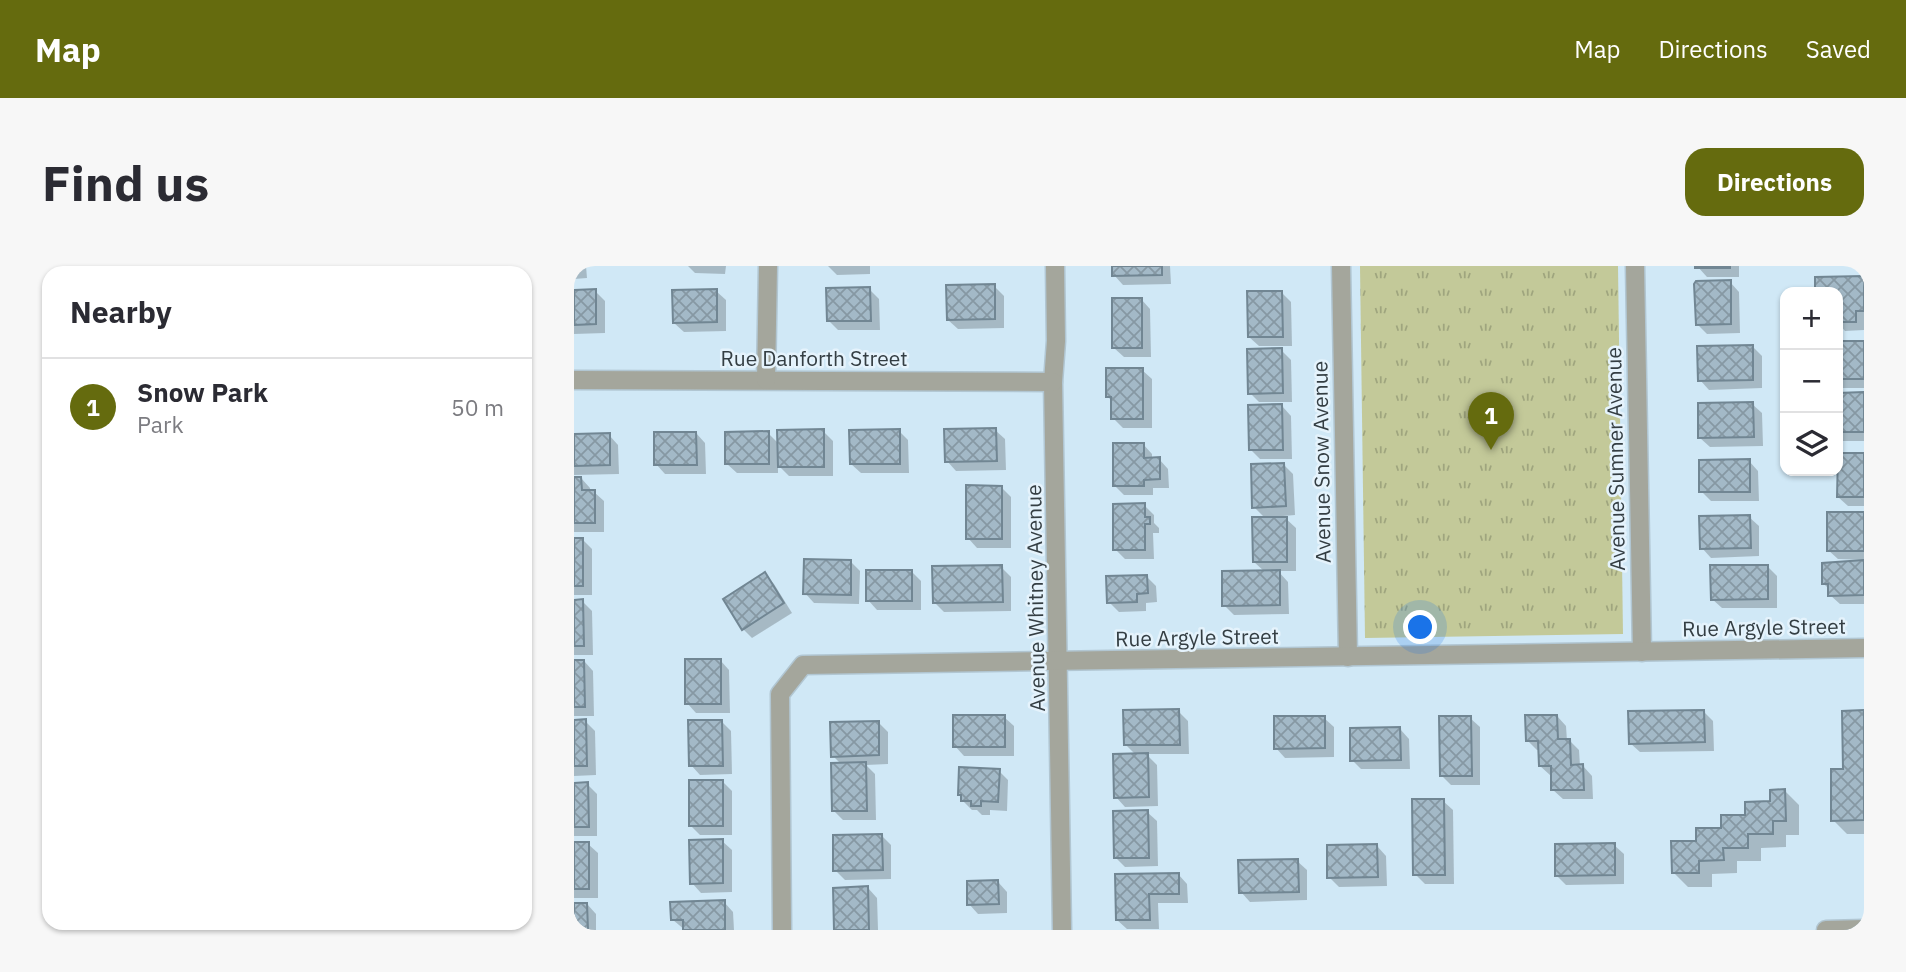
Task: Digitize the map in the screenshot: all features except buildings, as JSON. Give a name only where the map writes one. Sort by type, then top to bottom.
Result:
[{"type":"street","points":[[766,380],[768,266]]},
{"type":"street","name":"Avenue Whitney Avenue","points":[[1055,266],[1056,341],[1053,382],[1062,930]]},
{"type":"street","name":"Avenue Snow Avenue","points":[[1341,266],[1348,657]]},
{"type":"street","name":"Avenue Sumner Avenue","points":[[1634,266],[1642,652]]},
{"type":"street","name":"Rue Danforth Street","points":[[574,380],[1053,382]]},
{"type":"street","name":"Rue Argyle Street","points":[[782,930],[780,694],[803,665],[1864,648]]},
{"type":"street","points":[[1826,930],[1864,929]]},
{"type":"green space","points":[[1360,266],[1618,266],[1623,634],[1365,638]]},
{"type":"place","name":"Snow Park","points":[[1491,450]]}]
